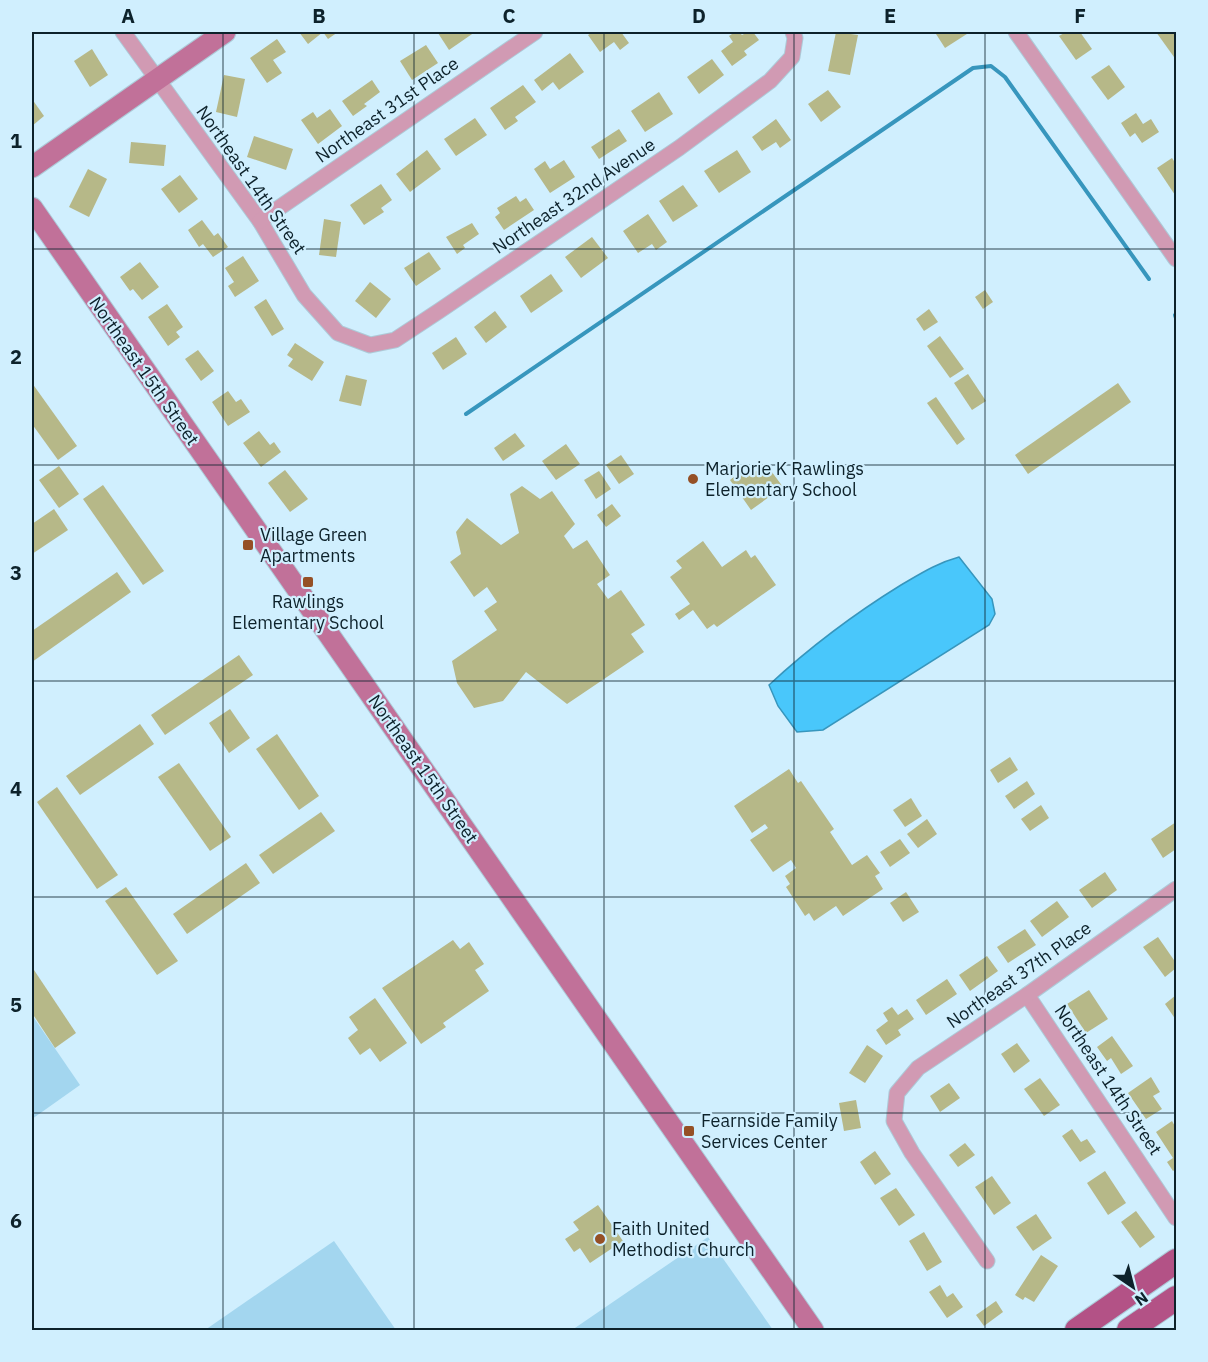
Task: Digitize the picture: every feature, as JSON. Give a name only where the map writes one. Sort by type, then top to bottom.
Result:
[{"type":"main road","points":[[1077,1330],[1176,1262]]},
{"type":"main road","points":[[1130,1330],[1176,1298]]},
{"type":"street","name":"Northeast 14th Street","points":[[123,32],[260,221],[304,295],[338,333],[356,340]]},
{"type":"street","points":[[32,168],[225,32]]},
{"type":"street","name":"Northeast 31st Place","points":[[260,221],[535,32]]},
{"type":"street","points":[[1016,32],[1176,259]]},
{"type":"street","name":"Northeast 32nd Avenue","points":[[356,340],[370,345],[395,340],[679,148],[770,81],[792,57],[793,39]]},
{"type":"street","name":"Northeast 15th Street","points":[[32,208],[813,1330]]},
{"type":"street","name":"Northeast 37th Place","points":[[987,1261],[912,1153],[894,1121],[897,1093],[918,1068],[1175,894]]},
{"type":"street","name":"Northeast 14th Street","points":[[1027,995],[1176,1218]]},
{"type":"shaded area","points":[[32,1015],[80,1085],[32,1119]]},
{"type":"shaded area","points":[[708,1237],[773,1330],[572,1330]]},
{"type":"shaded area","points":[[334,1241],[396,1330],[205,1330]]},
{"type":"water","points":[[959,557],[992,599],[995,614],[989,625],[823,730],[797,732],[778,706],[769,685],[832,632],[866,608],[922,573]]},
{"type":"building","points":[[299,32],[323,32],[308,44]]},
{"type":"building","points":[[323,32],[338,32],[328,39]]},
{"type":"building","points":[[439,32],[475,32],[449,50]]},
{"type":"building","points":[[593,32],[621,32],[629,43],[620,50],[614,42],[600,52],[588,35]]},
{"type":"building","points":[[735,32],[742,35],[753,32],[759,40],[744,51],[747,55],[732,66],[721,51],[733,42],[729,36]]},
{"type":"building","points":[[836,32],[858,35],[850,75],[828,71]]},
{"type":"building","points":[[939,32],[970,32],[945,48],[936,34]]},
{"type":"building","points":[[1066,32],[1080,32],[1092,49],[1076,60],[1059,36]]},
{"type":"building","points":[[1156,32],[1176,32],[1176,56],[1174,57]]},
{"type":"building","points":[[277,39],[286,52],[273,60],[282,73],[267,83],[250,58]]},
{"type":"building","points":[[426,45],[438,63],[412,80],[400,61]]},
{"type":"building","points":[[92,49],[108,75],[90,87],[74,61]]},
{"type":"building","points":[[570,53],[584,72],[559,90],[553,82],[542,91],[534,80]]},
{"type":"building","points":[[712,59],[724,75],[699,94],[687,77]]},
{"type":"building","points":[[1109,65],[1125,87],[1108,100],[1091,77]]},
{"type":"building","points":[[224,75],[245,79],[237,117],[216,112]]},
{"type":"building","points":[[372,80],[380,92],[364,104],[367,106],[353,116],[342,101]]},
{"type":"building","points":[[523,85],[536,102],[515,117],[518,121],[505,130],[490,108]]},
{"type":"building","points":[[828,90],[841,107],[821,122],[808,104]]},
{"type":"building","points":[[659,92],[673,114],[645,132],[631,111]]},
{"type":"building","points":[[32,99],[44,116],[32,126]]},
{"type":"building","points":[[330,109],[342,126],[318,144],[301,120],[313,112],[317,118]]},
{"type":"building","points":[[1136,113],[1143,124],[1151,119],[1159,132],[1142,143],[1135,133],[1130,137],[1121,123]]},
{"type":"building","points":[[475,118],[487,135],[456,156],[444,139]]},
{"type":"building","points":[[776,119],[791,140],[780,148],[776,142],[762,151],[752,137]]},
{"type":"building","points":[[619,129],[627,141],[599,159],[591,147]]},
{"type":"building","points":[[254,136],[293,149],[286,170],[247,157]]},
{"type":"building","points":[[131,142],[166,145],[164,166],[129,163]]},
{"type":"building","points":[[427,150],[441,169],[410,192],[396,174]]},
{"type":"building","points":[[737,150],[751,172],[719,193],[704,171]]},
{"type":"building","points":[[1172,158],[1176,164],[1175,195],[1157,168]]},
{"type":"building","points":[[564,160],[575,177],[550,193],[534,169],[545,161],[550,169]]},
{"type":"building","points":[[88,169],[107,179],[89,217],[69,207]]},
{"type":"building","points":[[180,175],[198,199],[179,213],[161,189]]},
{"type":"building","points":[[381,184],[392,200],[381,208],[384,212],[364,225],[350,205]]},
{"type":"building","points":[[683,185],[698,206],[673,222],[659,201]]},
{"type":"building","points":[[516,196],[520,202],[526,198],[534,210],[504,230],[495,217],[500,213],[497,208]]},
{"type":"building","points":[[648,214],[667,242],[656,250],[652,244],[638,253],[623,231]]},
{"type":"building","points":[[324,219],[341,222],[336,257],[319,255]]},
{"type":"building","points":[[202,220],[214,236],[218,233],[228,247],[213,257],[203,244],[199,247],[188,230]]},
{"type":"building","points":[[472,223],[479,234],[463,245],[465,248],[457,254],[446,237]]},
{"type":"building","points":[[592,237],[608,258],[581,278],[565,257]]},
{"type":"building","points":[[429,252],[441,269],[416,286],[404,268]]},
{"type":"building","points":[[243,256],[259,281],[235,297],[228,286],[234,282],[225,268]]},
{"type":"building","points":[[140,262],[159,287],[142,300],[133,289],[130,291],[120,277]]},
{"type":"building","points":[[551,274],[563,291],[531,313],[520,296]]},
{"type":"building","points":[[370,282],[391,299],[376,318],[355,301]]},
{"type":"building","points":[[985,290],[993,302],[983,309],[975,297]]},
{"type":"building","points":[[266,299],[284,329],[272,336],[254,307]]},
{"type":"building","points":[[167,304],[183,327],[176,332],[180,337],[168,346],[148,317]]},
{"type":"building","points":[[929,309],[938,322],[924,331],[916,319]]},
{"type":"building","points":[[495,311],[507,327],[486,343],[474,327]]},
{"type":"building","points":[[940,336],[964,369],[950,378],[927,346]]},
{"type":"building","points":[[456,337],[467,354],[443,370],[432,353]]},
{"type":"building","points":[[295,343],[324,362],[312,381],[288,366],[293,359],[287,355]]},
{"type":"building","points":[[198,350],[214,371],[201,381],[185,359]]},
{"type":"building","points":[[968,374],[986,401],[972,410],[954,383]]},
{"type":"building","points":[[346,375],[367,380],[361,406],[339,401]]},
{"type":"building","points":[[32,383],[77,446],[58,460],[32,424]]},
{"type":"building","points":[[1118,383],[1131,402],[1028,474],[1015,455]]},
{"type":"building","points":[[228,391],[236,402],[241,399],[250,412],[228,426],[212,402]]},
{"type":"building","points":[[936,397],[965,439],[957,445],[927,403]]},
{"type":"building","points":[[259,431],[270,445],[274,442],[281,452],[261,467],[243,443]]},
{"type":"building","points":[[515,433],[525,446],[503,461],[494,448]]},
{"type":"building","points":[[566,444],[580,464],[556,480],[542,461]]},
{"type":"building","points":[[621,455],[634,474],[619,484],[606,465]]},
{"type":"building","points":[[766,464],[783,487],[751,510],[730,480],[741,471],[746,478]]},
{"type":"building","points":[[59,466],[79,494],[59,508],[39,480]]},
{"type":"building","points":[[285,470],[308,499],[290,512],[268,483]]},
{"type":"building","points":[[599,471],[611,489],[596,499],[584,480]]},
{"type":"building","points":[[103,485],[164,571],[143,585],[83,499]]},
{"type":"building","points":[[522,486],[540,499],[552,491],[575,524],[564,536],[573,549],[587,540],[610,575],[597,584],[608,599],[621,590],[645,625],[631,634],[644,652],[567,704],[526,672],[503,701],[474,708],[457,683],[452,661],[497,630],[484,611],[497,602],[487,587],[474,597],[450,562],[461,554],[456,532],[467,518],[501,545],[519,533],[510,494]]},
{"type":"building","points":[[612,504],[621,516],[606,527],[597,515]]},
{"type":"building","points":[[54,509],[68,530],[32,554],[32,524]]},
{"type":"building","points":[[703,541],[722,567],[746,550],[751,558],[755,555],[776,585],[717,627],[714,624],[707,629],[693,610],[679,620],[675,614],[690,604],[670,577],[682,568],[676,561]]},
{"type":"building","points":[[117,572],[131,592],[32,662],[32,631]]},
{"type":"building","points":[[239,655],[253,675],[165,735],[151,715]]},
{"type":"building","points":[[230,709],[250,738],[229,753],[209,723]]},
{"type":"building","points":[[140,724],[154,744],[80,795],[66,776]]},
{"type":"building","points":[[277,734],[319,796],[299,810],[256,749]]},
{"type":"building","points":[[1010,757],[1018,770],[998,783],[990,770]]},
{"type":"building","points":[[179,763],[231,837],[210,851],[158,777]]},
{"type":"building","points":[[789,769],[798,783],[801,781],[834,829],[830,832],[852,865],[867,855],[880,873],[875,876],[883,889],[843,916],[836,906],[814,921],[809,913],[805,916],[786,887],[790,884],[785,876],[796,868],[791,860],[773,872],[750,840],[768,828],[765,824],[752,833],[734,806]]},
{"type":"building","points":[[1027,781],[1035,794],[1014,809],[1005,796]]},
{"type":"building","points":[[57,787],[118,875],[97,889],[37,802]]},
{"type":"building","points":[[911,798],[922,816],[905,827],[893,810]]},
{"type":"building","points":[[1041,805],[1049,818],[1030,831],[1021,819]]},
{"type":"building","points":[[321,812],[335,831],[273,874],[259,855]]},
{"type":"building","points":[[927,819],[937,834],[918,848],[907,834]]},
{"type":"building","points":[[1176,822],[1176,849],[1163,858],[1151,839]]},
{"type":"building","points":[[900,839],[910,853],[890,867],[880,852]]},
{"type":"building","points":[[246,863],[260,883],[187,934],[173,914]]},
{"type":"building","points":[[1105,872],[1117,890],[1092,908],[1079,890]]},
{"type":"building","points":[[126,887],[178,961],[157,975],[105,901]]},
{"type":"building","points":[[906,892],[919,912],[903,922],[890,903]]},
{"type":"building","points":[[1057,901],[1069,917],[1042,937],[1030,921]]},
{"type":"building","points":[[1025,929],[1036,945],[1008,963],[997,947]]},
{"type":"building","points":[[1158,937],[1176,963],[1176,968],[1165,977],[1143,947]]},
{"type":"building","points":[[453,940],[460,949],[469,942],[484,964],[475,970],[489,991],[443,1023],[446,1027],[421,1044],[382,988]]},
{"type":"building","points":[[987,956],[998,971],[970,991],[959,975]]},
{"type":"building","points":[[32,967],[76,1033],[55,1048],[32,1013]]},
{"type":"building","points":[[947,979],[957,994],[926,1015],[916,1000]]},
{"type":"building","points":[[1089,990],[1108,1019],[1086,1033],[1067,1004]]},
{"type":"building","points":[[1176,995],[1176,1020],[1165,1004]]},
{"type":"building","points":[[375,998],[407,1043],[380,1062],[370,1048],[360,1055],[348,1038],[358,1030],[349,1017]]},
{"type":"building","points":[[892,1007],[898,1015],[907,1009],[914,1019],[898,1030],[901,1035],[886,1045],[876,1030],[888,1021],[883,1013]]},
{"type":"building","points":[[1112,1036],[1133,1066],[1121,1074],[1111,1058],[1107,1061],[1097,1047]]},
{"type":"building","points":[[1017,1043],[1030,1061],[1014,1073],[1001,1054]]},
{"type":"building","points":[[867,1045],[883,1056],[865,1083],[849,1073]]},
{"type":"building","points":[[1151,1077],[1160,1092],[1153,1096],[1162,1109],[1146,1119],[1128,1093]]},
{"type":"building","points":[[1040,1078],[1060,1105],[1044,1116],[1024,1089]]},
{"type":"building","points":[[949,1083],[960,1098],[940,1112],[930,1096]]},
{"type":"building","points":[[856,1100],[861,1128],[844,1131],[839,1103]]},
{"type":"building","points":[[1172,1121],[1176,1128],[1176,1169],[1173,1171],[1167,1162],[1173,1158],[1156,1132]]},
{"type":"building","points":[[1072,1129],[1081,1142],[1087,1139],[1096,1152],[1080,1162],[1062,1136]]},
{"type":"building","points":[[965,1143],[975,1155],[958,1167],[949,1155]]},
{"type":"building","points":[[875,1151],[891,1174],[875,1185],[860,1162]]},
{"type":"building","points":[[1105,1171],[1126,1203],[1108,1215],[1087,1183]]},
{"type":"building","points":[[992,1176],[1011,1203],[994,1215],[975,1187]]},
{"type":"building","points":[[896,1188],[915,1215],[899,1226],[880,1198]]},
{"type":"building","points":[[598,1205],[623,1241],[590,1263],[580,1248],[574,1252],[565,1239],[579,1230],[573,1222]]},
{"type":"building","points":[[1136,1211],[1155,1237],[1140,1248],[1121,1222]]},
{"type":"building","points":[[1036,1214],[1052,1238],[1033,1251],[1016,1227]]},
{"type":"building","points":[[924,1232],[942,1262],[927,1271],[909,1241]]},
{"type":"building","points":[[1041,1255],[1058,1266],[1034,1302],[1025,1297],[1023,1300],[1015,1295]]},
{"type":"building","points":[[940,1285],[947,1297],[953,1293],[963,1307],[947,1318],[929,1292]]},
{"type":"building","points":[[996,1301],[1003,1312],[984,1326],[976,1315]]},
{"type":"waterway","points":[[466,414],[973,68],[991,66],[1005,77],[1149,279]]},
{"type":"place","name":"Marjorie K Rawlings Elementary School","points":[[693,479]]},
{"type":"place","name":"Village Green Apartments","points":[[248,545]]},
{"type":"place","name":"Rawlings Elementary School","points":[[308,582]]},
{"type":"place","name":"Fearnside Family Services Center","points":[[689,1131]]},
{"type":"place","name":"Faith United Methodist Church","points":[[600,1239]]}]
